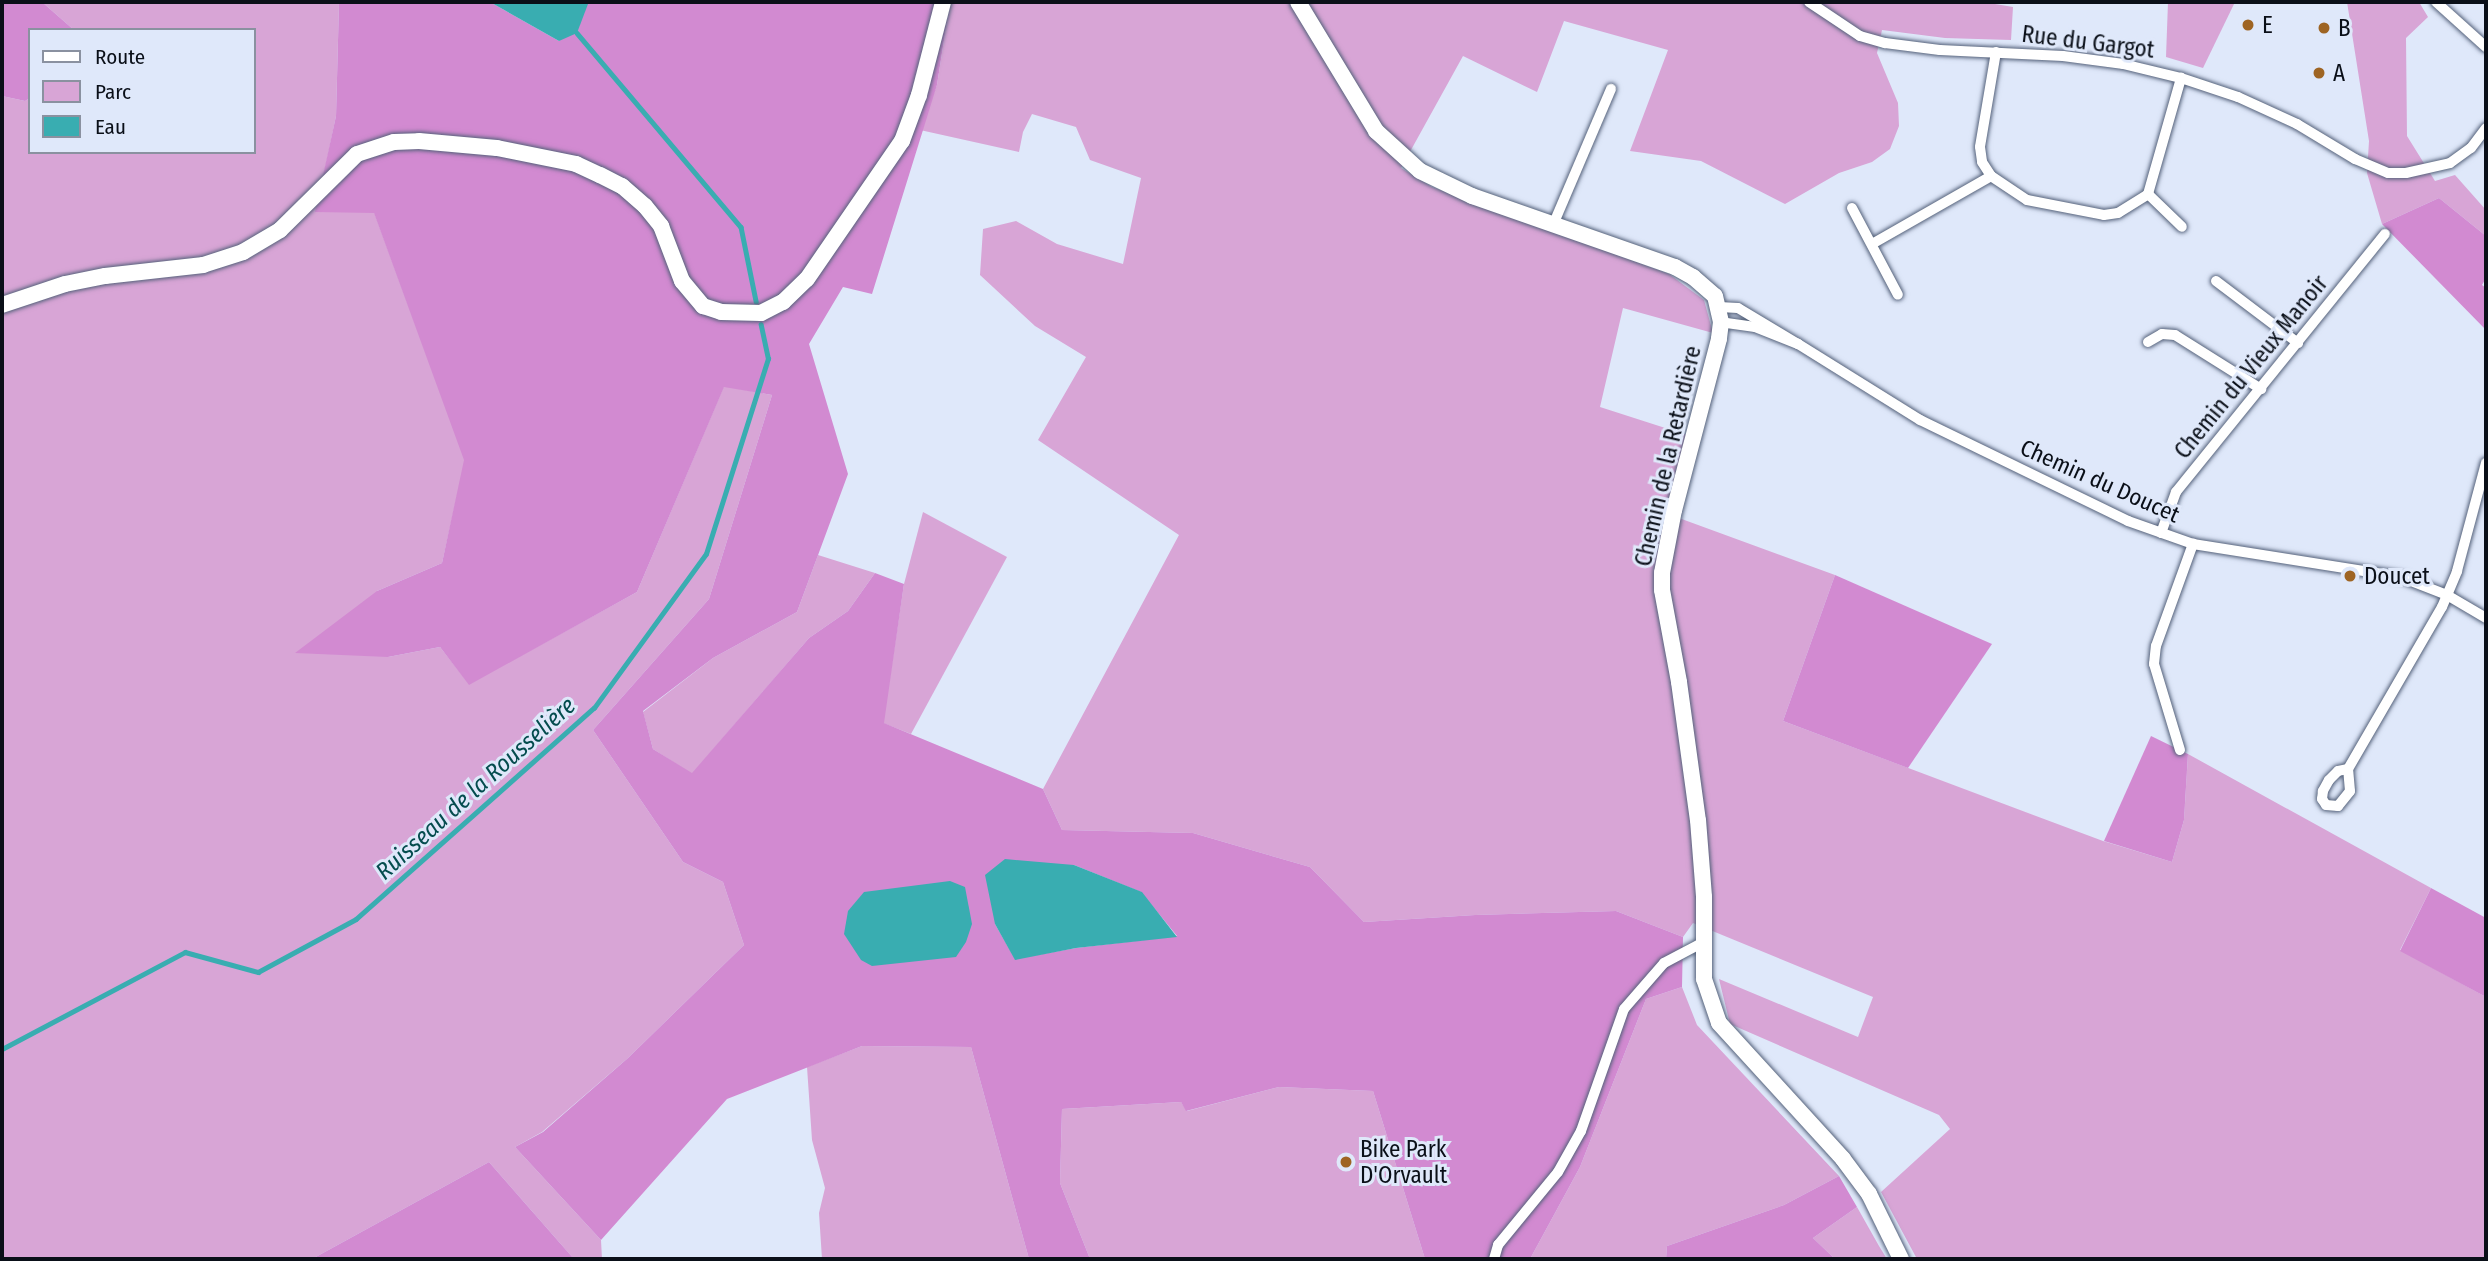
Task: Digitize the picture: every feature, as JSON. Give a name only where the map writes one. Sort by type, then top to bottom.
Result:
[{"type":"street","points":[[2,305],[65,284],[105,276],[203,265],[243,252],[280,230],[357,154],[394,142],[419,141],[497,148],[576,164],[622,186],[661,226],[682,281],[703,306],[721,312],[761,313],[783,302],[807,279],[902,141],[919,95],[943,2]]},
{"type":"street","points":[[1297,2],[1376,131],[1402,158],[1438,182],[1675,267],[1703,284],[1715,296],[1720,314]]},
{"type":"street","name":"Rue du Gargot","points":[[1810,2],[1860,36],[1885,43],[2123,64],[2181,78],[2238,97],[2297,124],[2355,159],[2388,173],[2423,170],[2450,163],[2472,148],[2486,128]]},
{"type":"street","points":[[2437,2],[2486,47]]},
{"type":"street","points":[[1996,52],[1980,147],[1982,162],[1991,176],[2027,200],[2104,215],[2118,214],[2148,194],[2181,78]]},
{"type":"street","points":[[1553,225],[1611,89]]},
{"type":"street","points":[[1872,244],[1991,176]]},
{"type":"street","points":[[2148,194],[2182,226]]},
{"type":"street","points":[[1852,208],[1898,295]]},
{"type":"street","name":"Chemin du Vieux Manoir","points":[[2161,533],[2176,492],[2385,234]]},
{"type":"street","points":[[2217,281],[2298,343]]},
{"type":"street","name":"Chemin du Doucet","points":[[1720,314],[1798,344],[1920,420],[2128,521],[2193,544],[2387,575],[2447,595],[2486,618]]},
{"type":"street","name":"Chemin de la Retardière","points":[[1720,314],[1662,573],[1662,590],[1679,682],[1698,820],[1704,897],[1704,979],[1719,1023],[1843,1159],[1869,1194],[1901,1259]]},
{"type":"street","points":[[2148,342],[2162,334],[2175,335],[2261,389]]},
{"type":"street","points":[[2348,769],[2447,595],[2457,571],[2486,463]]},
{"type":"street","points":[[2180,750],[2154,664],[2156,646],[2193,544]]},
{"type":"street","points":[[1494,1259],[1498,1245],[1559,1172],[1581,1131],[1624,1009],[1664,963],[1702,943]]},
{"type":"green space","points":[[42,2],[339,2],[336,116],[316,212],[374,212],[465,460],[442,563],[377,591],[388,657],[440,647],[469,684],[637,592],[724,386],[772,395],[709,599],[593,730],[683,862],[723,882],[744,945],[628,1058],[542,1132],[515,1147],[601,1240],[602,1259],[574,1259],[489,1162],[312,1259],[2,1259],[2,96],[25,101],[28,99],[28,154],[256,154],[256,28],[72,28]]},
{"type":"green space","points":[[950,2],[1983,2],[2013,7],[2011,40],[1945,38],[1882,30],[1877,53],[1898,103],[1899,126],[1890,149],[1872,162],[1839,173],[1785,204],[1701,161],[1630,151],[1668,50],[1564,21],[1537,92],[1463,56],[1401,168],[1432,187],[1669,274],[1704,300],[1713,333],[1623,308],[1600,407],[1687,435],[1668,514],[1835,575],[1783,721],[2103,841],[2172,862],[2184,820],[2188,754],[2431,888],[2400,950],[2486,997],[2486,1259],[1917,1259],[1881,1192],[1950,1129],[1939,1115],[1730,1024],[1719,979],[1858,1037],[1873,997],[1693,923],[1683,937],[1616,911],[1475,915],[1364,922],[1310,867],[1193,833],[1062,830],[1043,789],[1179,535],[1038,440],[1086,357],[1035,326],[980,275],[983,229],[1016,221],[1057,244],[1123,264],[1141,178],[1090,160],[1076,127],[1032,114],[1023,132],[1019,152],[920,130],[937,85]]},
{"type":"green space","points":[[2168,2],[2235,2],[2203,68],[2166,57]]},
{"type":"green space","points":[[2347,2],[2419,2],[2428,17],[2406,38],[2407,136],[2435,181],[2455,175],[2486,210],[2486,236],[2439,198],[2382,224],[2367,173],[2369,141]]},
{"type":"green space","points":[[923,512],[1007,557],[911,734],[883,723],[904,584]]},
{"type":"green space","points":[[818,555],[875,573],[848,611],[809,638],[692,774],[653,749],[643,712],[713,658],[797,612]]},
{"type":"green space","points":[[1682,987],[1697,1025],[1839,1176],[1784,1205],[1667,1246],[1666,1259],[1530,1259],[1580,1167],[1646,999]]},
{"type":"green space","points":[[862,1046],[971,1047],[1029,1259],[822,1259],[819,1213],[825,1188],[812,1140],[807,1067]]},
{"type":"green space","points":[[1279,1087],[1373,1091],[1425,1259],[1090,1259],[1060,1183],[1062,1109],[1181,1102],[1187,1111]]},
{"type":"green space","points":[[1857,1207],[1887,1259],[1835,1259],[1813,1238]]},
{"type":"shaded area","points":[[2,2],[42,2],[72,28],[28,28],[28,99],[25,101],[2,96]]},
{"type":"shaded area","points":[[339,2],[490,2],[559,41],[588,3],[584,2],[950,2],[937,85],[872,294],[843,287],[809,344],[848,474],[797,612],[713,658],[643,711],[653,749],[692,773],[809,638],[848,611],[875,573],[904,584],[884,723],[1043,789],[1062,830],[1193,833],[1310,867],[1364,922],[1475,915],[1616,911],[1683,937],[1682,987],[1646,999],[1580,1167],[1530,1259],[1425,1259],[1373,1091],[1279,1087],[1186,1111],[1181,1102],[1062,1109],[1060,1183],[1090,1259],[1029,1259],[971,1047],[862,1046],[727,1099],[601,1240],[515,1147],[543,1132],[628,1058],[744,945],[723,882],[683,862],[593,730],[709,599],[772,395],[724,387],[637,592],[469,685],[440,647],[388,657],[295,653],[377,591],[442,563],[464,460],[374,213],[315,212],[336,116]],"holes":[[[1074,865],[1141,892],[1177,936],[1076,948],[1015,959],[995,924]]]},
{"type":"shaded area","points":[[2439,198],[2486,236],[2486,278],[2482,285],[2486,288],[2486,330],[2382,224]]},
{"type":"shaded area","points":[[1835,575],[1992,644],[1908,768],[1783,721]]},
{"type":"shaded area","points":[[2151,736],[2188,754],[2184,820],[2172,862],[2104,841]]},
{"type":"shaded area","points":[[2431,888],[2486,918],[2486,997],[2400,951]]},
{"type":"shaded area","points":[[489,1162],[574,1259],[312,1259]]},
{"type":"shaded area","points":[[1839,1176],[1857,1207],[1813,1238],[1835,1259],[1666,1259],[1667,1246],[1784,1205]]},
{"type":"water","points":[[490,2],[588,4],[577,33],[559,41]]},
{"type":"water","points":[[1005,859],[1074,865],[1142,892],[1177,937],[1076,948],[1015,960],[995,924],[985,875]]},
{"type":"water","points":[[950,881],[965,887],[972,924],[966,942],[956,957],[872,966],[861,960],[844,934],[848,911],[864,892]]},
{"type":"waterway","name":"Ruisseau de la Rousselière","points":[[577,33],[741,227],[756,301]]},
{"type":"waterway","name":"Ruisseau de la Rousselière","points":[[2,1049],[185,952],[258,972],[356,919],[594,708],[706,554],[768,359],[761,325]]},
{"type":"place","name":"E","points":[[2248,25]]},
{"type":"place","name":"B","points":[[2324,28]]},
{"type":"place","name":"A","points":[[2319,73]]},
{"type":"place","name":"Doucet","points":[[2350,576]]},
{"type":"place","name":"Bike Park D'Orvault","points":[[1346,1162]]}]
